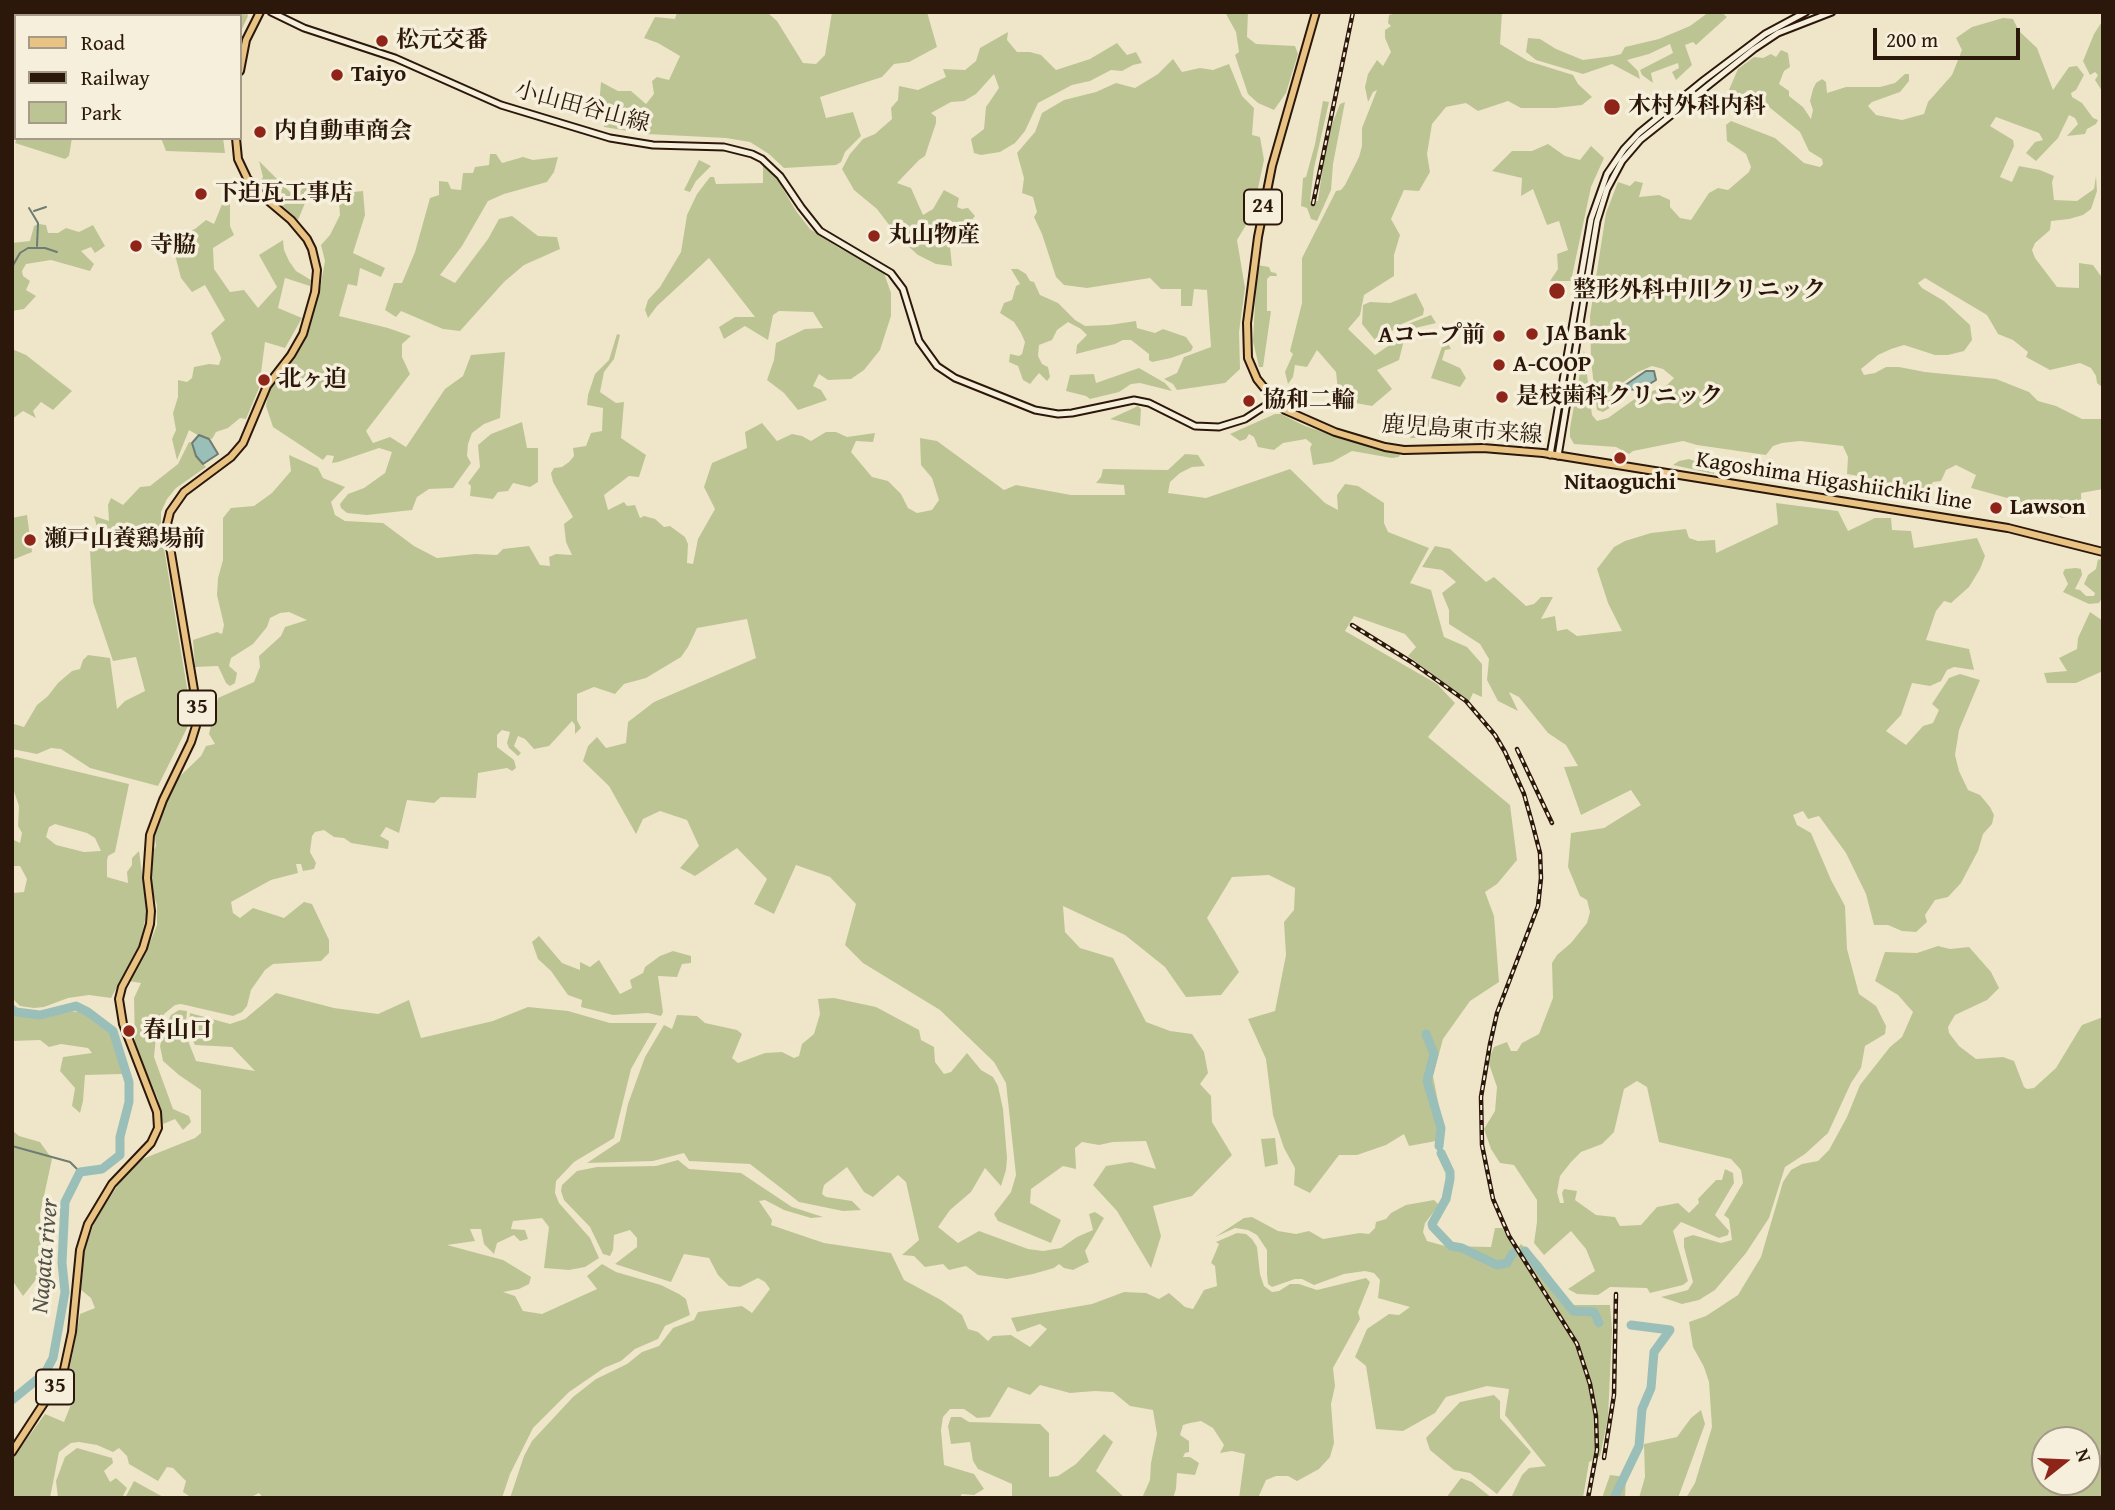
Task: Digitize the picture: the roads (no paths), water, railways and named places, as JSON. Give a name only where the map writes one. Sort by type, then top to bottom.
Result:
[{"type":"main road","points":[[242,61],[246,40],[260,12]]},
{"type":"main road","name":"小山田谷山線","points":[[271,12],[304,28],[386,54],[473,94],[537,117],[619,140],[653,145],[724,147],[745,151],[762,159],[780,176],[800,208],[820,231],[885,268],[898,281],[919,341],[937,366],[955,378],[1035,410],[1058,414],[1072,413],[1134,400],[1149,403],[1195,426],[1219,427],[1245,419],[1274,400]]},
{"type":"main road","name":"鹿児島東市来線","points":[[1316,12],[1272,166],[1258,237],[1247,323],[1248,358],[1258,381],[1286,411],[1385,447],[1404,450],[1483,447],[1554,455]]},
{"type":"main road","points":[[1554,455],[1587,259],[1604,187],[1617,158],[1639,133],[1747,46],[1777,26],[1807,12]]},
{"type":"main road","points":[[1604,187],[1640,140],[1735,64],[1778,33],[1832,12]]},
{"type":"main road","name":"35","points":[[12,1452],[63,1374],[72,1332],[80,1250],[88,1224],[116,1180],[151,1143],[158,1128],[157,1112],[123,1024],[119,999],[122,986],[143,948],[150,924],[151,911],[146,878],[150,835],[196,726],[195,696],[169,541],[167,524],[170,512],[184,492],[220,466],[243,443],[267,386],[303,334],[315,292],[317,270],[307,239],[247,178],[238,159],[236,140]]},
{"type":"main road","name":"Kagoshima Higashiichiki line","points":[[1554,455],[2008,528],[2103,552]]},
{"type":"water","points":[[1646,371],[1654,371],[1656,380],[1643,388],[1622,391],[1621,388]]},
{"type":"water","points":[[199,435],[209,439],[218,454],[203,464],[196,456],[192,443]]},
{"type":"waterway","points":[[34,211],[46,207]]},
{"type":"waterway","points":[[29,208],[38,223],[37,246]]},
{"type":"waterway","points":[[12,267],[20,253],[28,248],[45,248],[57,252]]},
{"type":"waterway","name":"Nagata river","points":[[12,1009],[40,1015],[76,1006],[88,1012],[113,1031],[129,1082],[129,1102],[120,1137],[120,1155],[102,1169],[80,1172],[65,1202],[62,1263],[65,1292],[53,1358],[45,1373],[12,1400]]},
{"type":"waterway","points":[[1426,1034],[1434,1054],[1427,1081],[1441,1128],[1439,1146]]},
{"type":"waterway","points":[[12,1146],[70,1162],[80,1172]]},
{"type":"waterway","points":[[1441,1153],[1450,1172],[1450,1179],[1446,1199],[1432,1224],[1433,1227],[1451,1246],[1462,1248],[1497,1265],[1507,1263],[1513,1253]]},
{"type":"waterway","points":[[1525,1251],[1573,1311],[1594,1312],[1599,1323]]},
{"type":"waterway","points":[[1614,1498],[1639,1446],[1642,1409],[1651,1388],[1654,1352],[1670,1330],[1631,1325]]},
{"type":"railway","points":[[1313,204],[1353,12]]},
{"type":"railway","points":[[1352,625],[1413,663],[1466,701],[1495,735],[1505,752],[1524,794],[1533,826],[1540,853],[1538,906],[1497,1013],[1481,1097],[1482,1145],[1493,1199],[1509,1236],[1577,1344],[1590,1384],[1596,1416],[1597,1450],[1588,1498]]},
{"type":"railway","points":[[1517,749],[1552,823]]},
{"type":"railway","points":[[1604,1458],[1614,1395],[1616,1294]]},
{"type":"place","name":"松元交番","points":[[382,41]]},
{"type":"place","name":"Taiyo","points":[[337,75]]},
{"type":"place","name":"木村外科内科","points":[[1612,107]]},
{"type":"place","name":"内自動車商会","points":[[260,132]]},
{"type":"place","name":"下迫瓦工事店","points":[[201,194]]},
{"type":"place","name":"丸山物産","points":[[874,236]]},
{"type":"place","name":"寺脇","points":[[136,246]]},
{"type":"place","name":"整形外科中川クリニック","points":[[1557,291]]},
{"type":"place","name":"JA Bank","points":[[1532,334]]},
{"type":"place","name":"Aコープ前","points":[[1499,336]]},
{"type":"place","name":"A-COOP","points":[[1499,365]]},
{"type":"place","name":"北ヶ迫","points":[[264,380]]},
{"type":"place","name":"是枝歯科クリニック","points":[[1502,397]]},
{"type":"place","name":"協和二輪","points":[[1249,401]]},
{"type":"place","name":"Nitaoguchi","points":[[1620,458]]},
{"type":"place","name":"Lawson","points":[[1996,508]]},
{"type":"place","name":"瀬戸山養鶏場前","points":[[30,540]]},
{"type":"place","name":"春山口","points":[[129,1031]]}]
